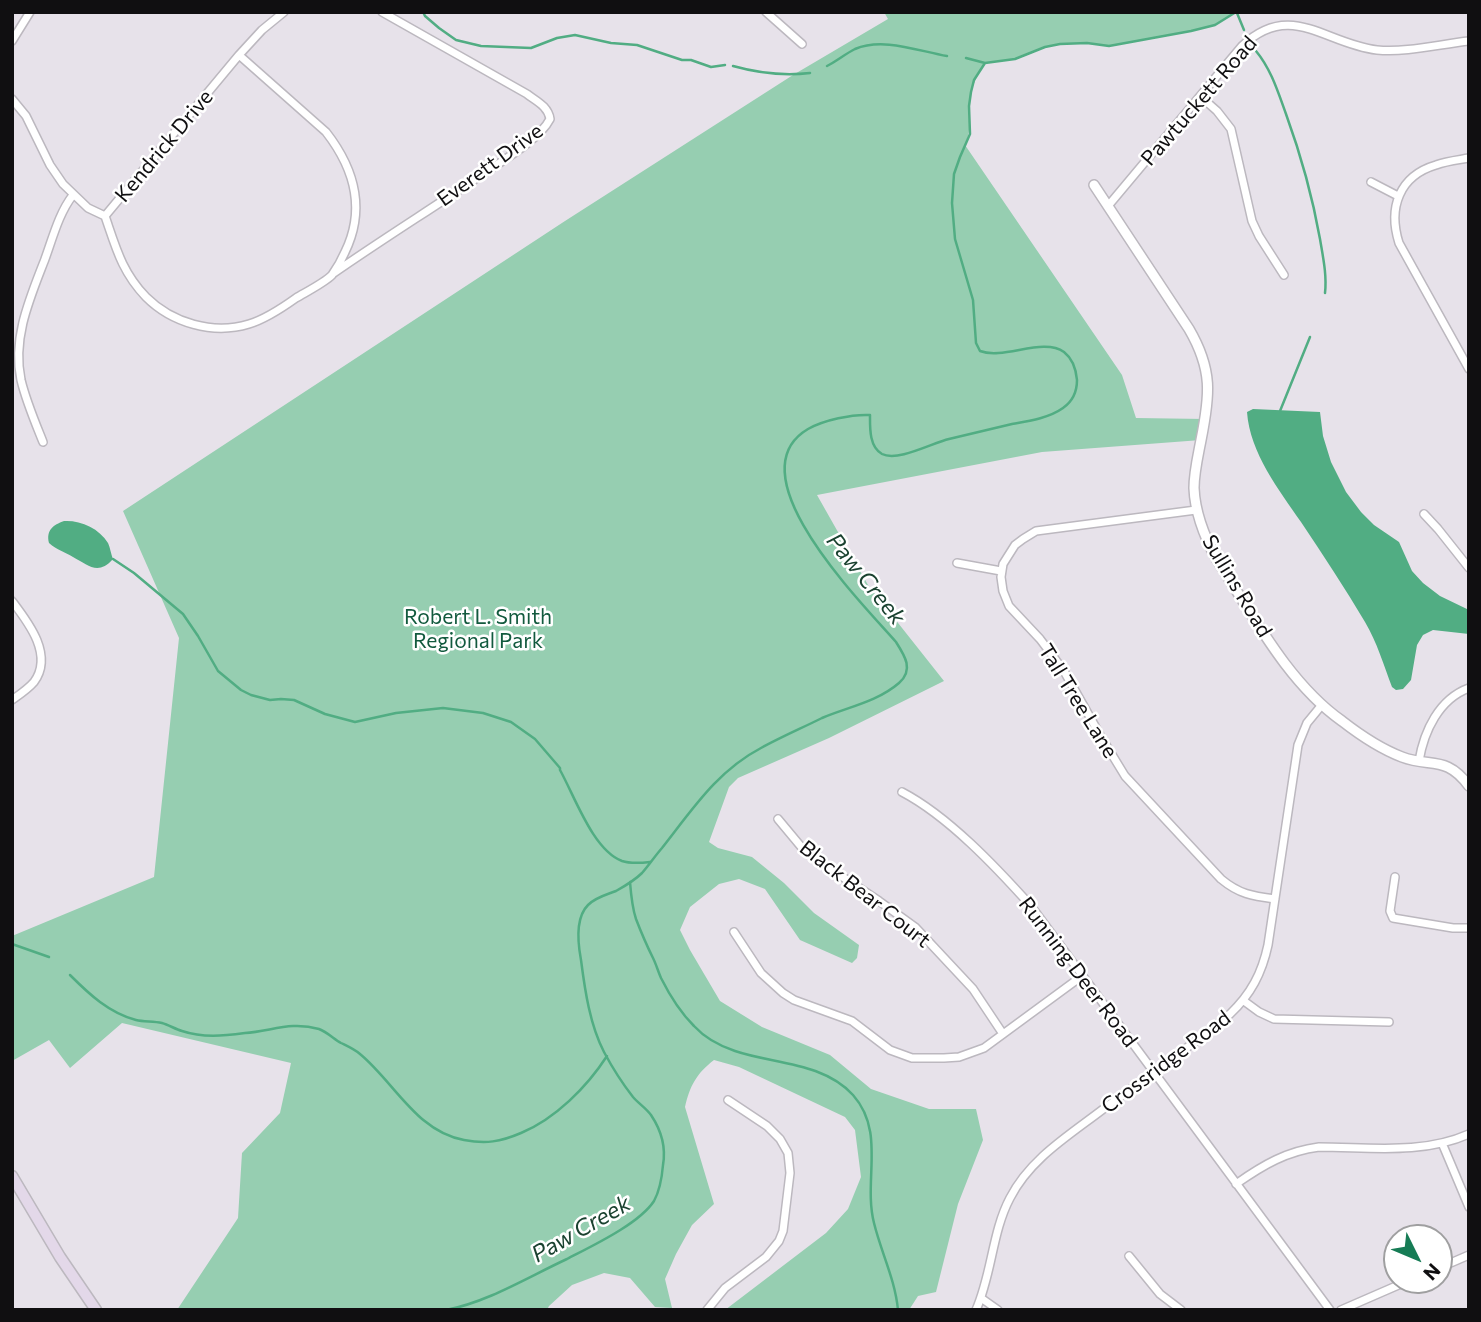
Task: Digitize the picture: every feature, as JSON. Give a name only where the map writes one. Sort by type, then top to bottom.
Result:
[{"type":"main road","points":[[12,1176],[60,1257],[96,1310]]},
{"type":"street","points":[[12,41],[30,12]]},
{"type":"street","name":"Kendrick Drive","points":[[284,12],[262,30],[239,55],[105,216],[124,269],[145,296],[178,320],[216,328],[249,324],[285,306],[331,275]]},
{"type":"street","name":"Everett Drive","points":[[331,275],[532,139],[550,119],[545,107],[527,94],[382,12]]},
{"type":"street","points":[[766,12],[802,44]]},
{"type":"street","name":"Pawtuckett Road","points":[[1108,206],[1238,50],[1263,30],[1277,25],[1297,26],[1366,48],[1382,50],[1469,41]]},
{"type":"street","points":[[239,55],[326,132],[349,169],[356,206],[353,227],[350,241],[331,275]]},
{"type":"street","points":[[1200,96],[1217,111],[1231,129],[1252,221],[1284,275]]},
{"type":"street","points":[[12,99],[26,117],[50,165],[63,184],[88,208],[105,216]]},
{"type":"street","points":[[1469,158],[1435,165],[1412,179],[1398,196],[1395,222],[1399,243],[1469,369]]},
{"type":"street","points":[[1371,181],[1398,196]]},
{"type":"street","name":"Sullins Road","points":[[1094,185],[1189,329],[1205,365],[1208,402],[1196,463],[1194,490],[1196,510],[1217,561],[1278,654],[1321,706],[1388,750],[1401,756],[1450,768],[1469,786]]},
{"type":"street","points":[[43,442],[21,380],[19,338],[25,312],[65,205],[73,195]]},
{"type":"street","points":[[957,563],[1001,571],[1012,549],[1023,538],[1036,531],[1196,510]]},
{"type":"street","points":[[1424,514],[1469,568]]},
{"type":"street","name":"Tall Tree Lane","points":[[1001,571],[1003,591],[1009,606],[1065,671],[1107,747],[1137,790],[1233,888],[1248,895],[1275,900]]},
{"type":"street","points":[[12,601],[33,631],[41,654],[34,682],[12,700]]},
{"type":"street","points":[[1419,761],[1424,740],[1439,711],[1455,694],[1469,688]]},
{"type":"street","name":"Crossridge Road","points":[[976,1310],[1002,1217],[1010,1196],[1022,1177],[1043,1155],[1221,1021],[1244,1000],[1255,984],[1265,961],[1297,745],[1307,723],[1321,706]]},
{"type":"street","name":"Running Deer Road","points":[[902,792],[925,805],[992,865],[1031,906],[1330,1310]]},
{"type":"street","name":"Black Bear Court","points":[[778,819],[803,849],[915,927],[972,989],[1003,1034]]},
{"type":"street","points":[[1395,877],[1390,911],[1393,918],[1469,928]]},
{"type":"street","points":[[734,932],[761,973],[783,993],[794,1000],[852,1021],[882,1045],[905,1057],[944,1058],[984,1048],[1082,976]]},
{"type":"street","points":[[1244,1000],[1273,1019],[1389,1022]]},
{"type":"street","points":[[707,1310],[725,1288],[766,1257],[779,1241],[783,1231],[790,1173],[788,1153],[780,1139],[767,1126],[728,1100]]},
{"type":"street","points":[[1237,1184],[1278,1157],[1308,1148],[1401,1148],[1442,1143],[1469,1134]]},
{"type":"street","points":[[1442,1143],[1469,1207]]},
{"type":"street","points":[[1129,1256],[1160,1294],[1181,1310]]},
{"type":"street","points":[[1341,1310],[1383,1292]]},
{"type":"street","points":[[981,1298],[998,1310]]},
{"type":"green space","name":"Robert L. Smith Regional Park","points":[[884,12],[1236,12],[1215,25],[1191,31],[1109,46],[1087,43],[1060,44],[1015,59],[985,63],[971,94],[969,129],[965,145],[1122,375],[1136,418],[1205,419],[1201,440],[1042,452],[817,495],[868,585],[944,681],[829,738],[738,778],[729,787],[709,842],[718,848],[752,857],[784,883],[814,913],[859,945],[857,958],[852,963],[800,940],[765,889],[739,879],[719,884],[690,907],[680,930],[720,1001],[762,1027],[830,1055],[871,1089],[929,1109],[976,1109],[983,1140],[958,1204],[936,1292],[918,1296],[909,1310],[725,1310],[826,1233],[848,1209],[861,1177],[855,1130],[845,1117],[739,1067],[714,1060],[695,1081],[685,1107],[714,1204],[692,1225],[665,1279],[672,1308],[655,1307],[630,1278],[604,1273],[572,1285],[547,1310],[177,1310],[238,1218],[242,1153],[280,1113],[291,1063],[122,1023],[70,1068],[49,1040],[12,1061],[12,936],[154,877],[179,638],[123,511],[565,221],[793,75],[888,19]]},
{"type":"shaded area","points":[[1253,409],[1320,412],[1323,436],[1331,462],[1346,492],[1361,512],[1374,525],[1399,542],[1412,571],[1423,583],[1440,596],[1469,610],[1469,634],[1433,630],[1423,635],[1417,645],[1411,680],[1403,689],[1396,690],[1392,687],[1365,622],[1267,470],[1249,427],[1247,412]]},
{"type":"shaded area","points":[[64,521],[83,524],[100,533],[108,543],[113,559],[103,567],[93,567],[49,543],[50,531]]},
{"type":"waterway","points":[[423,12],[456,40],[481,46],[531,48],[557,38],[575,35],[611,43],[637,45],[711,67],[725,65]]},
{"type":"waterway","name":"Paw Creek","points":[[966,58],[985,63],[1015,59],[1060,44],[1087,43],[1109,46],[1215,25],[1236,12]]},
{"type":"waterway","points":[[1237,13],[1244,30]]},
{"type":"waterway","points":[[827,66],[855,49],[877,44],[947,56]]},
{"type":"waterway","points":[[1256,51],[1277,89],[1306,176],[1323,259],[1325,293]]},
{"type":"waterway","name":"Paw Creek","points":[[446,1310],[492,1295],[602,1241],[638,1218],[654,1201],[658,1192],[664,1159],[658,1127],[614,1069],[599,1042],[592,1019],[579,946],[578,931],[584,910],[594,900],[619,889],[642,873],[706,792],[745,757],[822,718],[881,695],[899,683],[906,673],[905,658],[896,642],[834,570],[811,538],[794,506],[785,476],[789,450],[808,429],[838,418],[870,415],[871,436],[875,447],[882,454],[897,456],[949,439],[1045,417],[1063,408],[1074,396],[1076,372],[1072,361],[1064,352],[1055,348],[1035,347],[990,353],[980,351],[976,343],[973,300],[955,239],[952,203],[954,174],[970,134],[971,92],[974,80],[985,63]]},
{"type":"waterway","points":[[733,66],[771,73],[810,73]]},
{"type":"waterway","points":[[1280,411],[1310,337]]},
{"type":"waterway","points":[[113,559],[183,614],[218,671],[251,695],[270,700],[294,700],[325,714],[355,722],[396,713],[443,708],[483,713],[511,722],[535,739],[560,768],[586,822],[602,846],[622,861],[650,862]]},
{"type":"waterway","points":[[630,882],[636,919],[661,978],[680,1009],[698,1030],[713,1041],[735,1051],[797,1065],[827,1076],[841,1084],[863,1109],[871,1140],[871,1207],[898,1310]]},
{"type":"waterway","points":[[12,944],[49,957]]},
{"type":"waterway","points":[[70,975],[92,996],[117,1013],[136,1020],[162,1023],[190,1033],[221,1036],[290,1026],[319,1029],[360,1054],[419,1117],[447,1135],[464,1140],[493,1141],[534,1127],[558,1111],[580,1090],[607,1056]]}]
